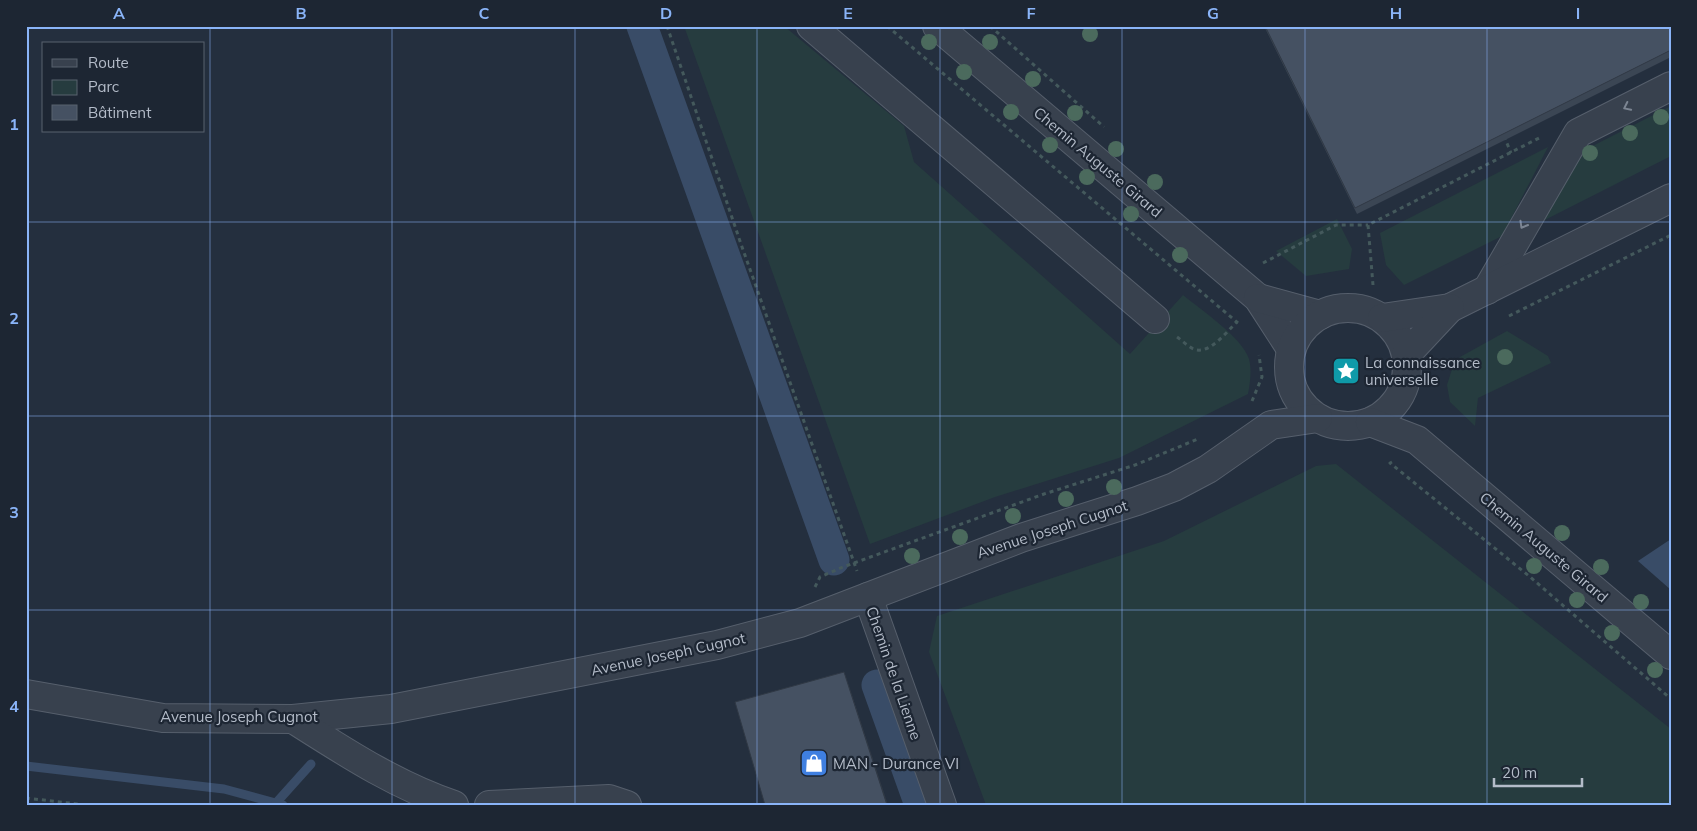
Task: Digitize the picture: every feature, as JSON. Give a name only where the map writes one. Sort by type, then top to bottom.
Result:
[{"type":"street","points":[[810,26],[1155,319]]},
{"type":"street","name":"Chemin Auguste Girard","points":[[937,26],[1258,298],[1291,349]]},
{"type":"street","points":[[1486,290],[1578,133],[1671,86]]},
{"type":"street","points":[[1382,318],[1450,308],[1671,198]]},
{"type":"street","name":"Chemin Auguste Girard","points":[[1258,298],[1320,315]]},
{"type":"street","points":[[1271,426],[1290,377],[1291,349],[1308,323],[1320,315],[1334,309],[1350,308],[1367,311],[1382,318],[1397,335],[1406,355],[1407,375],[1400,394],[1393,406],[1370,422],[1344,425],[1318,418],[1305,407],[1296,394],[1290,377]]},
{"type":"street","points":[[1406,355],[1450,308]]},
{"type":"street","name":"Chemin Auguste Girard","points":[[1400,394],[1417,440]]},
{"type":"street","name":"Avenue Joseph Cugnot","points":[[26,694],[163,718],[293,719],[391,709],[717,645],[800,623],[1021,538],[1137,501],[1174,487],[1208,469],[1271,426],[1318,418]]},
{"type":"street","name":"Chemin Auguste Girard","points":[[1370,422],[1417,440],[1671,655]]},
{"type":"street","name":"Chemin de la Lienne","points":[[868,597],[942,805]]},
{"type":"street","points":[[293,719],[377,772],[419,793],[454,805]]},
{"type":"street","points":[[489,805],[609,799],[627,805]]},
{"type":"path","points":[[667,26],[853,563],[868,597]]},
{"type":"path","points":[[887,26],[1240,326]]},
{"type":"path","points":[[990,26],[1106,129]]},
{"type":"path","points":[[1502,134],[1511,153]]},
{"type":"path","points":[[1263,263],[1336,225],[1368,225],[1546,134]]},
{"type":"path","points":[[1368,225],[1373,285]]},
{"type":"path","points":[[1509,316],[1669,237]]},
{"type":"path","points":[[1155,319],[1199,350],[1212,345],[1236,322]]},
{"type":"path","points":[[1247,406],[1258,391],[1262,377],[1258,353]]},
{"type":"path","points":[[812,592],[820,577],[853,563],[1044,494],[1135,465],[1204,436]]},
{"type":"path","points":[[1390,463],[1529,576],[1671,700]]},
{"type":"path","points":[[26,798],[86,805]]},
{"type":"green space","points":[[684,26],[784,26],[904,126],[914,162],[1130,354],[1183,295],[1230,333],[1245,351],[1249,359],[1250,368],[1248,394],[1119,458],[995,497],[870,544]]},
{"type":"green space","points":[[1671,106],[1671,156],[1531,227],[1571,157]]},
{"type":"green space","points":[[1548,147],[1502,236],[1404,285],[1386,265],[1380,233]]},
{"type":"green space","points":[[1337,219],[1352,249],[1349,269],[1306,276],[1276,251]]},
{"type":"green space","points":[[1507,331],[1548,356],[1551,363],[1478,398],[1475,426],[1450,402],[1447,385],[1452,369],[1460,357]]},
{"type":"green space","points":[[1336,464],[1671,729],[1671,805],[986,805],[929,652],[937,616],[1164,541],[1316,466]]},
{"type":"water","points":[[1671,539],[1671,590],[1638,561]]},
{"type":"building","points":[[1265,26],[1671,26],[1671,50],[1355,208]]},
{"type":"building","name":"MAN - Durance VI","points":[[844,672],[887,805],[765,805],[735,702]]},
{"type":"waterway","points":[[642,26],[834,560]]},
{"type":"waterway","points":[[877,685],[920,805]]},
{"type":"waterway","points":[[276,803],[311,764]]},
{"type":"waterway","points":[[26,766],[224,789],[283,805]]},
{"type":"place","name":"La connaissance universelle","points":[[1346,371]]},
{"type":"place","name":"MAN - Durance VI","points":[[814,763]]}]
